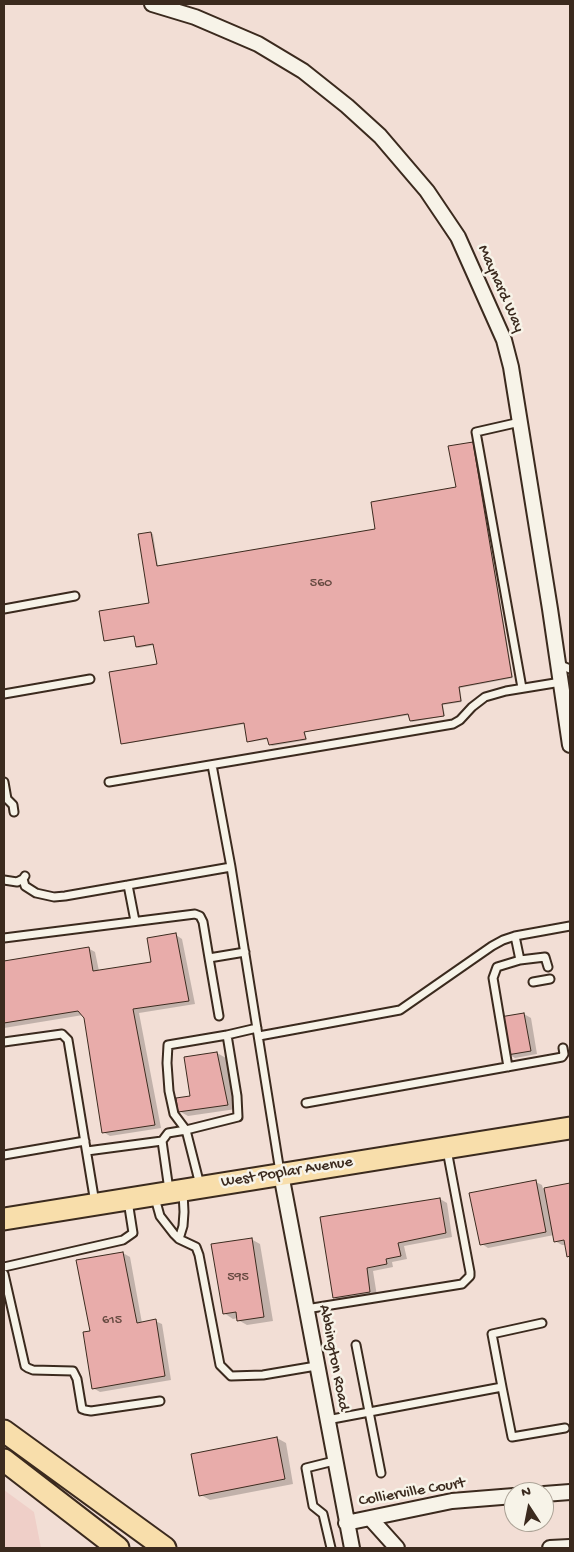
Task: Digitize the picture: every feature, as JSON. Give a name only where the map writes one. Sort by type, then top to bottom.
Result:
[{"type":"main road","name":"West Poplar Avenue","points":[[4,1219],[570,1128]]},
{"type":"main road","points":[[4,1431],[166,1548]]},
{"type":"main road","points":[[4,1460],[118,1548]]},
{"type":"street","name":"Maynard Way","points":[[152,4],[195,17],[258,44],[303,71],[347,106],[380,136],[426,191],[458,237],[504,340],[511,367],[564,666],[561,682],[567,699],[570,745]]},
{"type":"street","name":"Abbington Road","points":[[281,1174],[352,1548]]},
{"type":"street","points":[[554,1493],[570,1492]]},
{"type":"street","name":"Collierville Court","points":[[346,1523],[452,1500],[504,1497]]},
{"type":"street","points":[[370,1518],[396,1548]]},
{"type":"street","points":[[550,1548],[570,1547]]},
{"type":"lane","points":[[520,422],[476,432],[522,688]]},
{"type":"lane","points":[[4,608],[75,596]]},
{"type":"lane","points":[[4,694],[90,679]]},
{"type":"lane","points":[[109,782],[453,724],[485,697],[506,690],[561,682]]},
{"type":"lane","points":[[212,764],[232,867],[281,1174]]},
{"type":"lane","points":[[4,782],[7,799],[13,805],[14,812]]},
{"type":"lane","points":[[4,880],[23,881],[36,893],[54,897],[232,867]]},
{"type":"lane","points":[[128,886],[135,921]]},
{"type":"lane","points":[[4,938],[195,914],[200,916],[203,922],[219,1016]]},
{"type":"lane","points":[[259,1036],[400,1010],[495,944],[515,936],[570,926]]},
{"type":"lane","points":[[515,936],[520,960]]},
{"type":"lane","points":[[210,958],[245,952]]},
{"type":"lane","points":[[508,1067],[494,988],[493,978],[497,967],[520,960],[545,957],[548,967]]},
{"type":"lane","points":[[533,982],[550,979]]},
{"type":"lane","points":[[257,1028],[168,1046],[167,1063],[174,1114],[186,1130],[177,1191],[160,1216],[179,1239],[196,1247],[220,1365],[231,1376],[263,1375],[316,1366]]},
{"type":"lane","points":[[4,1042],[62,1034],[68,1040],[95,1204]]},
{"type":"lane","points":[[87,1151],[162,1140],[168,1133],[238,1117],[237,1096],[226,1035]]},
{"type":"lane","points":[[306,1103],[562,1057],[564,1054],[563,1048]]},
{"type":"lane","points":[[162,1140],[184,1212],[183,1226],[179,1239]]},
{"type":"lane","points":[[4,1154],[85,1142]]},
{"type":"lane","points":[[306,1309],[462,1284],[470,1276],[447,1148]]},
{"type":"lane","points":[[4,1267],[123,1240],[133,1233],[128,1199]]},
{"type":"lane","points":[[4,1274],[25,1366],[33,1370],[73,1371],[77,1378],[82,1410],[91,1412],[160,1400]]},
{"type":"lane","points":[[542,1323],[492,1334],[512,1437],[565,1428]]},
{"type":"lane","points":[[356,1345],[381,1472]]},
{"type":"lane","points":[[327,1420],[502,1387]]},
{"type":"lane","points":[[331,1548],[323,1514],[313,1506],[306,1468],[334,1461]]},
{"type":"shaded area","points":[[4,1490],[34,1512],[41,1548],[4,1548]]},
{"type":"building","points":[[473,442],[512,677],[459,687],[461,701],[442,704],[444,716],[410,721],[408,714],[304,732],[306,739],[269,745],[267,738],[247,742],[244,723],[121,744],[109,672],[157,664],[153,644],[136,647],[134,636],[104,641],[99,611],[149,603],[138,534],[151,532],[157,566],[375,529],[371,502],[456,487],[448,446]]},
{"type":"building","points":[[176,933],[189,1001],[133,1009],[155,1125],[102,1133],[84,1018],[78,1011],[4,1023],[4,961],[89,947],[93,971],[151,962],[147,938]]},
{"type":"building","points":[[524,1013],[531,1051],[507,1055],[500,1017]]},
{"type":"building","points":[[217,1052],[228,1105],[178,1112],[176,1098],[190,1096],[184,1057]]},
{"type":"building","points":[[536,1180],[546,1232],[480,1245],[469,1193]]},
{"type":"building","points":[[570,1183],[570,1256],[567,1257],[564,1240],[554,1242],[544,1188]]},
{"type":"building","points":[[440,1198],[446,1233],[398,1243],[401,1256],[386,1259],[387,1264],[367,1268],[370,1292],[333,1298],[320,1217]]},
{"type":"building","points":[[252,1238],[264,1317],[237,1321],[236,1312],[223,1314],[211,1244]]},
{"type":"building","points":[[123,1252],[137,1323],[156,1319],[165,1376],[92,1389],[83,1332],[90,1331],[76,1260]]},
{"type":"building","points":[[277,1437],[285,1479],[199,1496],[191,1454]]}]
